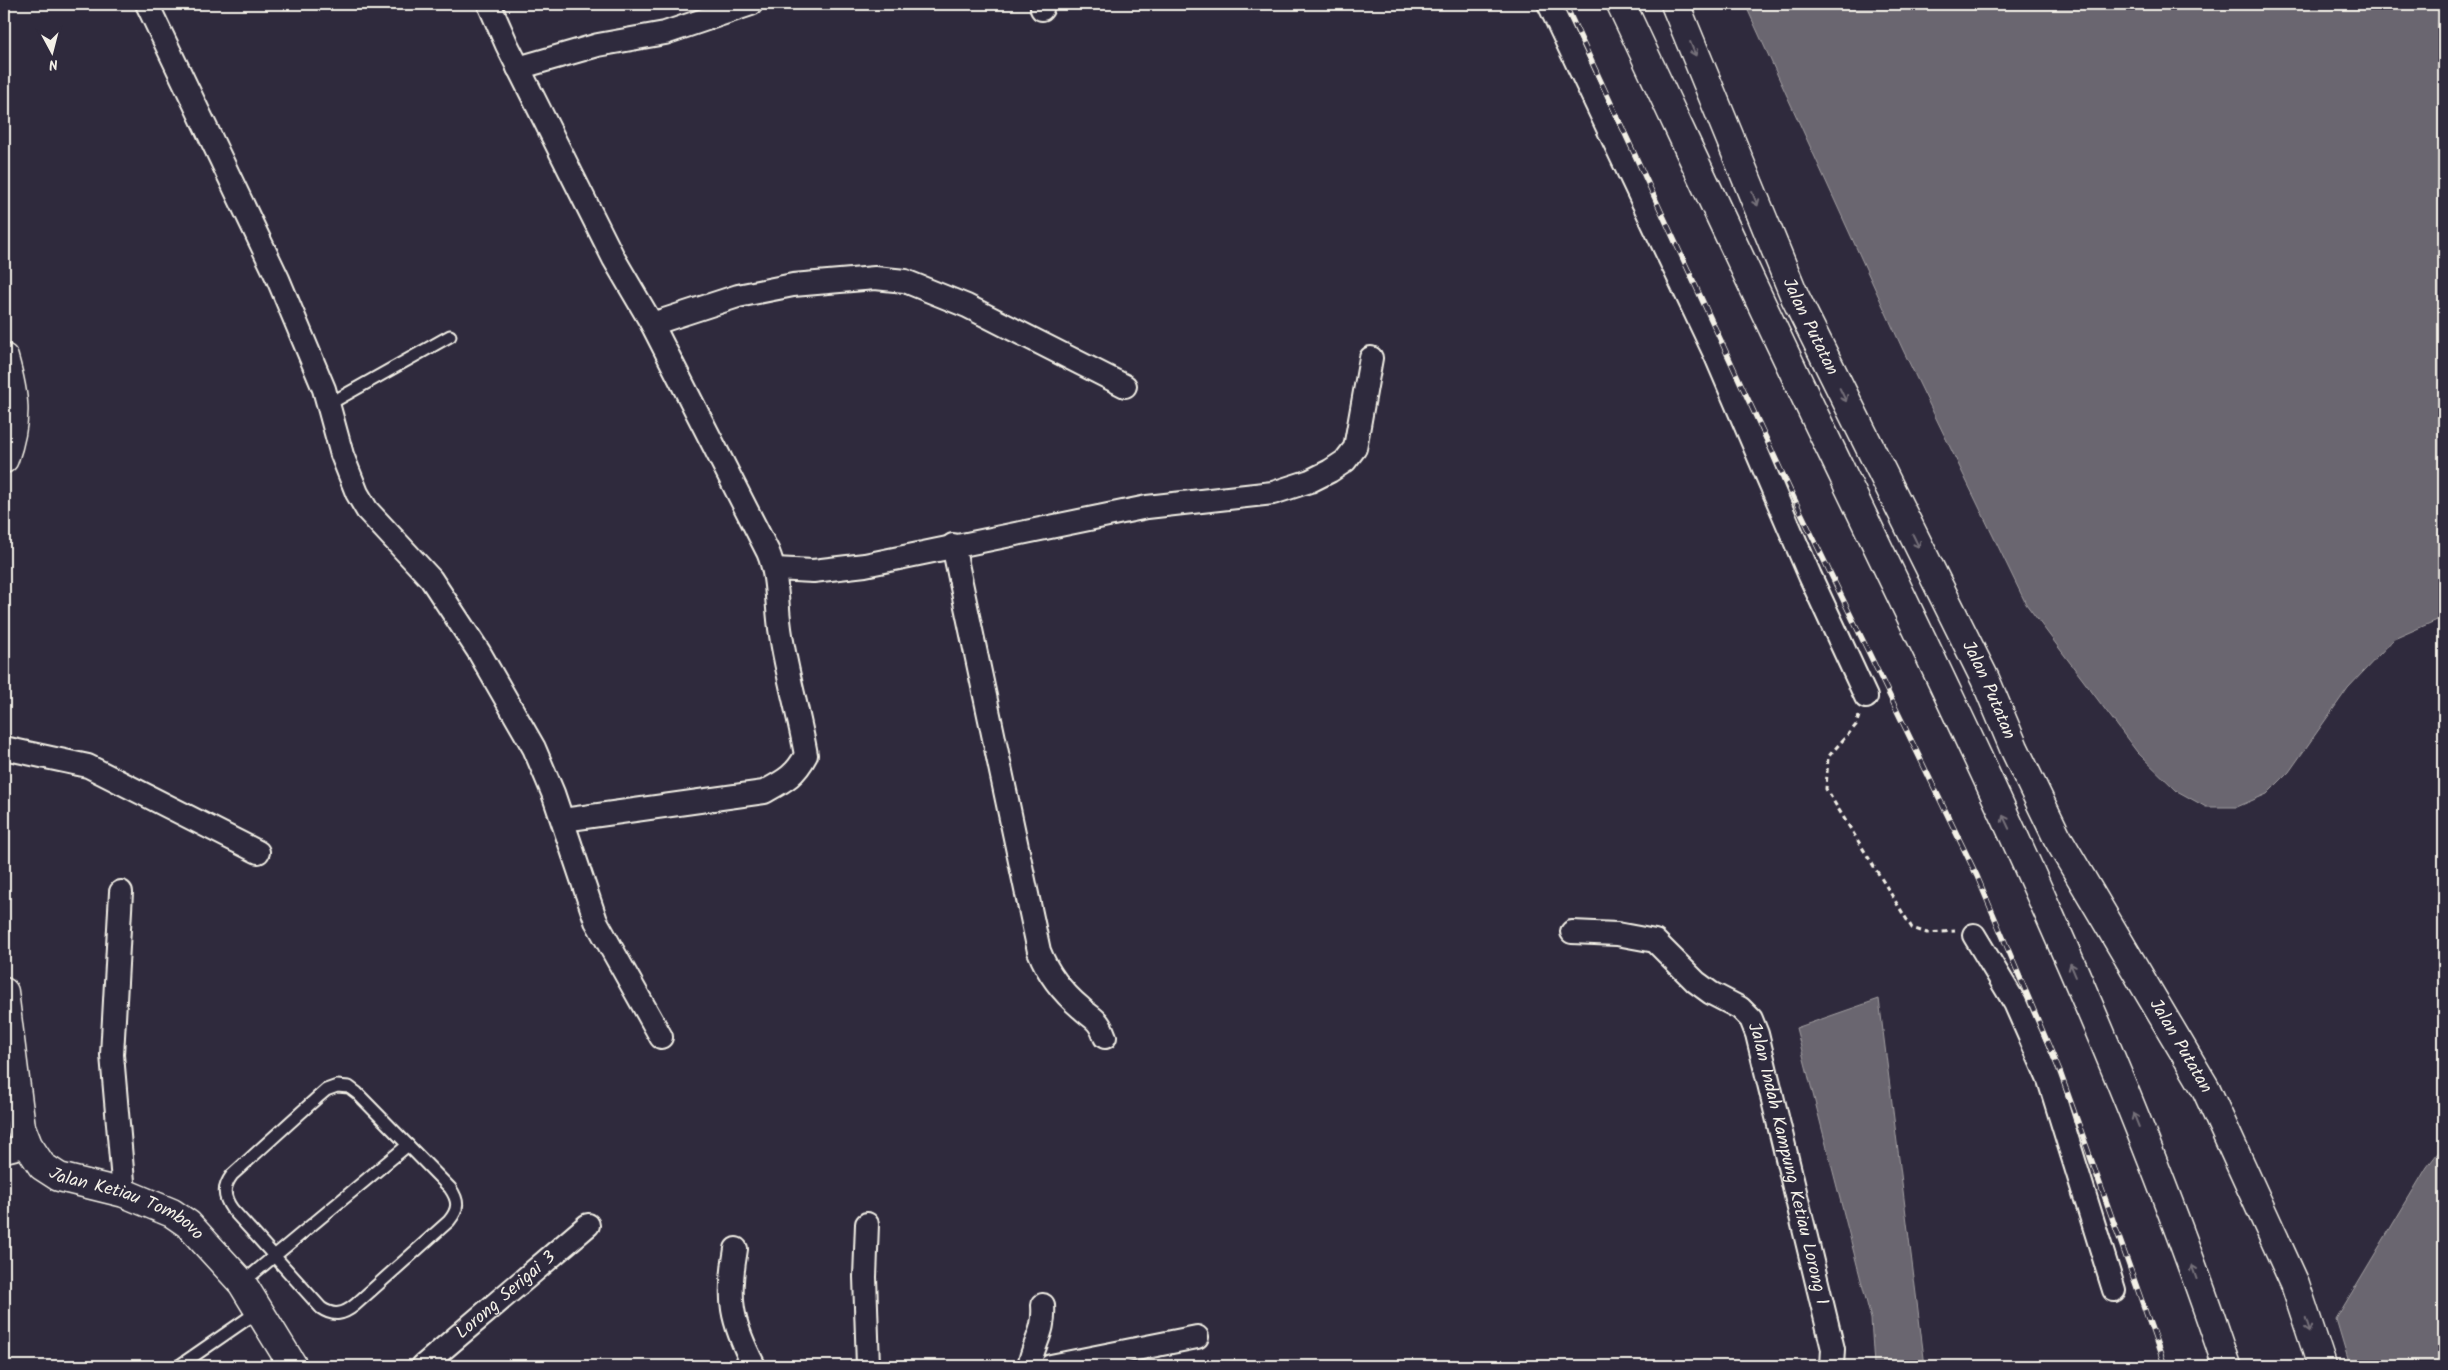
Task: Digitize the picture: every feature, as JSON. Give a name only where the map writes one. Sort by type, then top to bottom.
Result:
[{"type":"main road","name":"Jalan Putatan","points":[[1621,4],[1801,388],[1966,730],[2040,894],[2166,1196],[2227,1366]]},
{"type":"main road","name":"Jalan Putatan","points":[[1675,4],[1795,297],[1984,679],[2014,748],[2057,837],[2206,1089],[2295,1284],[2322,1366]]},
{"type":"main road","points":[[1795,297],[1810,379],[1801,388]]},
{"type":"main road","points":[[4,358],[13,390],[15,416],[12,435],[4,459]]},
{"type":"main road","points":[[1966,730],[1964,702],[1974,688],[1984,679]]},
{"type":"main road","name":"Jalan Ketiau Tombovo","points":[[4,992],[21,1127],[16,1148],[59,1177],[124,1192],[172,1213],[188,1224],[242,1283],[294,1366]]},
{"type":"street","points":[[147,4],[278,279],[329,404],[342,455],[357,493],[367,510],[431,579],[478,652],[534,748],[563,820],[596,920],[661,1037]]},
{"type":"street","points":[[490,4],[518,68],[614,259],[652,324],[775,569],[776,606],[782,645],[806,755],[798,770],[764,792],[563,820]]},
{"type":"street","points":[[518,68],[598,45],[665,32],[751,4]]},
{"type":"street","points":[[1549,4],[1718,360],[1810,576],[1866,697]]},
{"type":"street","points":[[652,324],[738,296],[793,284],[875,278],[905,282],[975,310],[1125,386]]},
{"type":"street","points":[[775,569],[813,571],[865,565],[953,545],[1021,534],[1147,507],[1227,496],[1272,493],[1310,481],[1345,461],[1355,448],[1371,358]]},
{"type":"street","points":[[953,545],[1039,952],[1047,972],[1081,1009],[1099,1022],[1105,1038]]},
{"type":"street","points":[[4,748],[88,766],[258,852]]},
{"type":"street","points":[[121,892],[112,1055],[124,1192]]},
{"type":"street","name":"Jalan Indah Kampung Ketiau Lorong 1","points":[[1572,932],[1617,934],[1655,941],[1696,982],[1711,993],[1740,1008],[1751,1019],[1757,1034],[1833,1349],[1832,1366]]},
{"type":"street","points":[[1974,934],[2015,1003],[2049,1080],[2114,1290]]},
{"type":"street","points":[[867,1224],[865,1276],[868,1366]]},
{"type":"street","name":"Lorong Serigai 3","points":[[423,1366],[588,1225]]},
{"type":"street","points":[[736,1249],[730,1295],[734,1320],[742,1343],[754,1366]]},
{"type":"street","points":[[1029,1366],[1042,1333],[1044,1320],[1043,1305]]},
{"type":"street","points":[[1051,1366],[1197,1337]]},
{"type":"lane","points":[[329,404],[450,336]]},
{"type":"lane","points":[[337,1086],[348,1088],[358,1093],[450,1188],[456,1197],[458,1206],[456,1213],[347,1311],[328,1313],[321,1308],[274,1256],[232,1209],[224,1192],[226,1182],[326,1090],[337,1086]]},
{"type":"lane","points":[[242,1283],[408,1145]]},
{"type":"lane","points":[[179,1366],[260,1310]]},
{"type":"path","points":[[1866,697],[1856,725],[1828,757],[1826,789],[1912,928],[1927,933],[1955,931],[1974,934]]},
{"type":"shaded area","points":[[1745,4],[2444,4],[2444,617],[2394,639],[2348,688],[2289,772],[2267,794],[2237,807],[2206,807],[2177,791],[2137,752],[2026,604],[1903,350]]},
{"type":"shaded area","points":[[1879,999],[1925,1366],[1874,1366],[1871,1319],[1796,1028]]},
{"type":"shaded area","points":[[2444,1145],[2444,1366],[2350,1366],[2336,1319],[2427,1167]]},
{"type":"railway","points":[[1565,4],[1791,492],[1977,876],[2060,1072],[2165,1366]]}]
